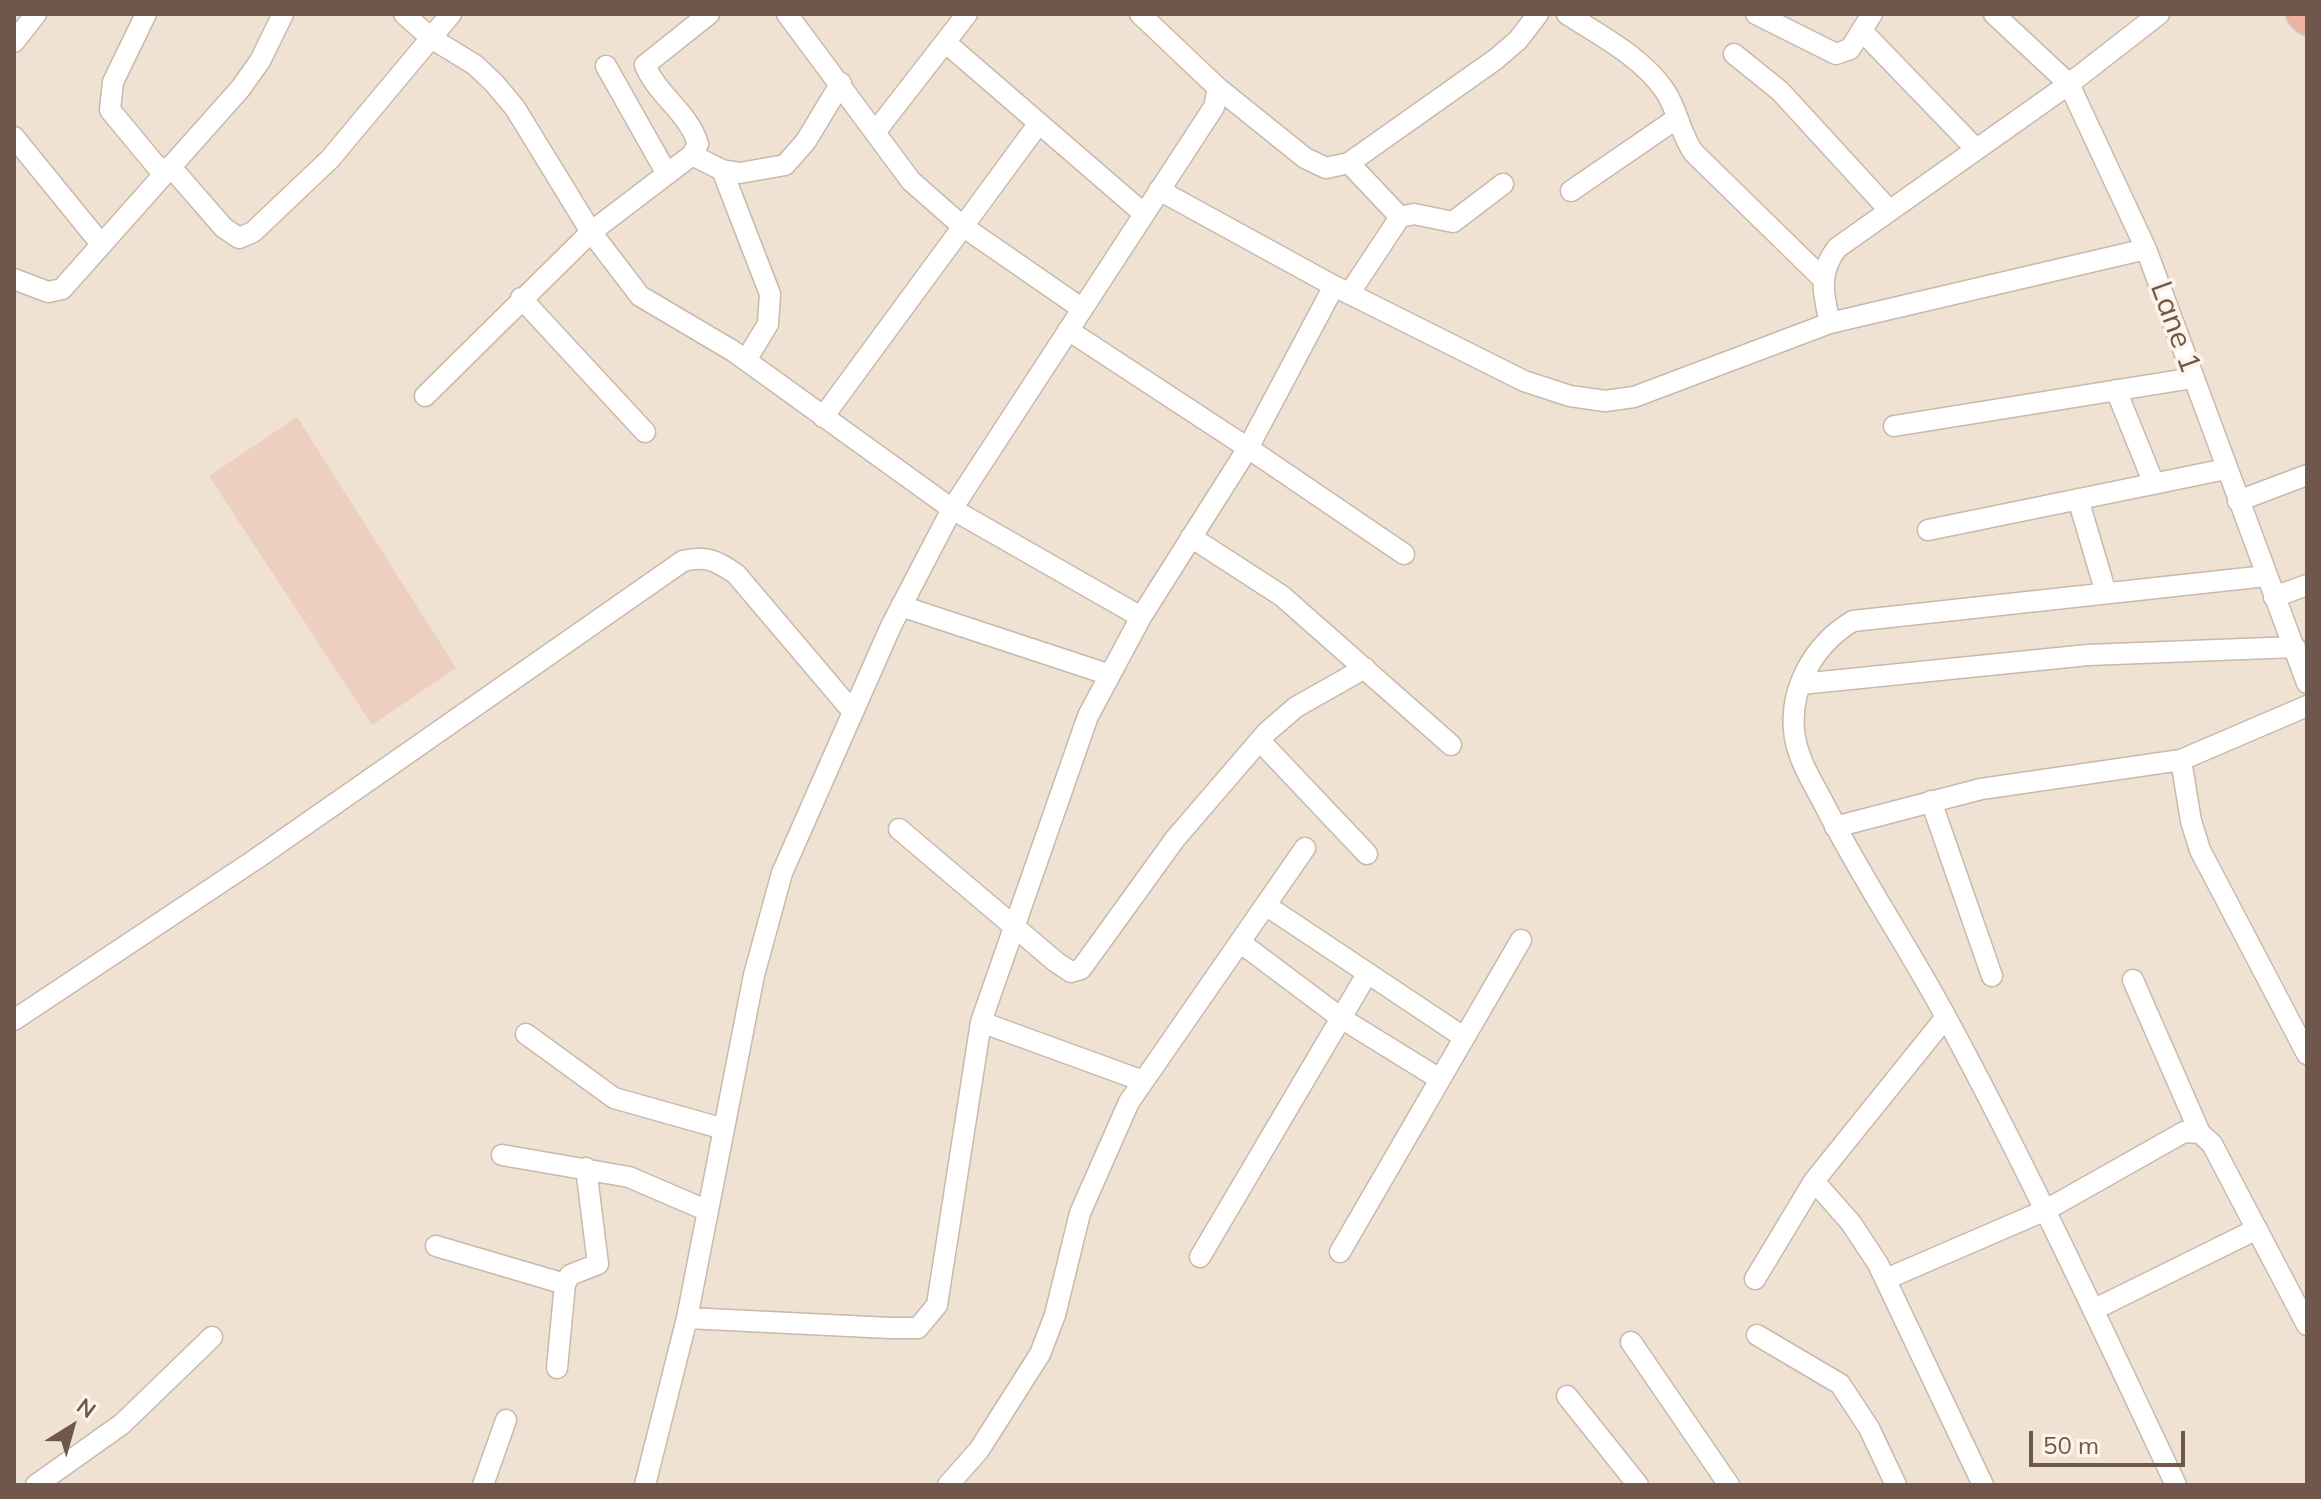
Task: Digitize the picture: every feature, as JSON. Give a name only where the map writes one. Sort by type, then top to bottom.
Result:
[{"type":"highway","points":[[2301,14],[2307,20]]},
{"type":"street","points":[[14,42],[36,14]]},
{"type":"street","points":[[146,14],[113,82],[110,110],[224,228],[239,238],[253,232],[330,159],[451,14]]},
{"type":"street","points":[[14,279],[48,292],[62,289],[240,89],[260,61],[283,14]]},
{"type":"street","points":[[404,14],[431,38],[475,65],[515,108],[591,232],[640,296],[656,308],[705,331],[952,509],[1141,617]]},
{"type":"street","points":[[425,396],[591,232],[692,155],[698,144],[694,131],[651,79],[645,65],[709,14]]},
{"type":"street","points":[[787,14],[911,181],[961,225],[1081,308]]},
{"type":"street","points":[[876,131],[967,14]]},
{"type":"street","points":[[1140,14],[1218,88],[1305,158],[1326,168],[1349,163],[1496,59],[1518,40],[1538,14]]},
{"type":"street","points":[[1567,14],[1653,75],[1668,94],[1676,119],[1694,153],[1822,278]]},
{"type":"street","points":[[1756,14],[1836,54],[1850,49],[1867,22],[1976,149]]},
{"type":"street","points":[[1994,14],[2069,84]]},
{"type":"street","points":[[1830,323],[1822,278],[1827,261],[1837,248],[2069,84],[2159,14]]},
{"type":"street","points":[[945,42],[1143,213]]},
{"type":"street","points":[[1734,54],[1780,91],[1890,211]]},
{"type":"street","points":[[606,66],[667,174]]},
{"type":"street","points":[[692,155],[722,170],[740,173],[785,165],[806,141],[841,83]]},
{"type":"street","name":"Lane 1","points":[[2069,84],[2146,249],[2307,683]]},
{"type":"street","points":[[645,1485],[687,1318],[767,923],[782,873],[901,606],[952,509],[1214,107],[1218,88]]},
{"type":"street","points":[[1571,191],[1676,119]]},
{"type":"street","points":[[823,417],[961,225],[1039,123]]},
{"type":"street","points":[[14,137],[101,244]]},
{"type":"street","points":[[1349,163],[1400,217]]},
{"type":"street","points":[[722,170],[770,294],[768,324],[746,360]]},
{"type":"street","points":[[687,1318],[890,1328],[918,1328],[929,1319],[937,1305],[981,1022],[1088,716],[1141,617],[1248,448],[1341,290],[1400,217],[1414,214],[1453,222],[1503,184]]},
{"type":"street","points":[[1159,190],[1341,290],[1524,381],[1570,396],[1605,401],[1634,397],[1830,323],[2146,249]]},
{"type":"street","points":[[521,298],[645,432]]},
{"type":"street","points":[[1068,330],[1404,554]]},
{"type":"street","points":[[1894,426],[2193,378]]},
{"type":"street","points":[[2116,390],[2154,484]]},
{"type":"street","points":[[1928,530],[2226,469]]},
{"type":"street","points":[[2238,501],[2307,475]]},
{"type":"street","points":[[2078,499],[2106,593]]},
{"type":"street","points":[[1191,537],[1282,596],[1451,745]]},
{"type":"street","points":[[14,1020],[256,859],[683,561],[698,557],[715,560],[736,574],[853,712]]},
{"type":"street","points":[[2176,1485],[2046,1210],[1946,1017],[1835,827],[1802,762],[1795,737],[1794,713],[1801,684],[1818,647],[1853,621],[2266,576]]},
{"type":"street","points":[[2274,597],[2307,585]]},
{"type":"street","points":[[901,606],[1110,675]]},
{"type":"street","points":[[1801,684],[2088,655],[2295,647]]},
{"type":"street","points":[[899,829],[1056,962],[1071,972],[1081,969],[1175,839],[1260,741],[1296,707],[1365,668]]},
{"type":"street","points":[[1835,827],[1981,789],[2181,760],[2307,706]]},
{"type":"street","points":[[1260,741],[1367,854]]},
{"type":"street","points":[[2181,760],[2191,821],[2200,850],[2307,1054]]},
{"type":"street","points":[[1931,801],[1992,976]]},
{"type":"street","points":[[948,1485],[979,1450],[1040,1354],[1055,1315],[1080,1213],[1117,1128],[1143,1081],[1305,848]]},
{"type":"street","points":[[1267,906],[1462,1036]]},
{"type":"street","points":[[1340,1252],[1462,1036],[1521,940]]},
{"type":"street","points":[[1241,943],[1341,1018],[1438,1078]]},
{"type":"street","points":[[1200,1257],[1367,974]]},
{"type":"street","points":[[2133,980],[2200,1133],[2212,1144],[2307,1325]]},
{"type":"street","points":[[1755,1279],[1814,1181],[1946,1017]]},
{"type":"street","points":[[981,1022],[1143,1081]]},
{"type":"street","points":[[526,1034],[614,1098],[724,1129]]},
{"type":"street","points":[[1886,1279],[2046,1210],[2184,1132],[2200,1133]]},
{"type":"street","points":[[502,1155],[629,1177],[708,1211]]},
{"type":"street","points":[[557,1368],[565,1284],[570,1275],[593,1269],[598,1264],[586,1168]]},
{"type":"street","points":[[1814,1181],[1851,1223],[1886,1279],[1983,1485]]},
{"type":"street","points":[[2093,1310],[2257,1229]]},
{"type":"street","points":[[436,1246],[565,1284]]},
{"type":"street","points":[[1757,1335],[1840,1384],[1869,1428],[1896,1485]]},
{"type":"street","points":[[36,1485],[122,1424],[212,1337]]},
{"type":"street","points":[[1631,1342],[1729,1485]]},
{"type":"street","points":[[1567,1396],[1638,1485]]},
{"type":"street","points":[[483,1485],[506,1420]]},
{"type":"shaded area","points":[[14,14],[2307,14],[2307,1485],[14,1485]]},
{"type":"building","points":[[297,417],[456,668],[372,725],[209,476]]}]
